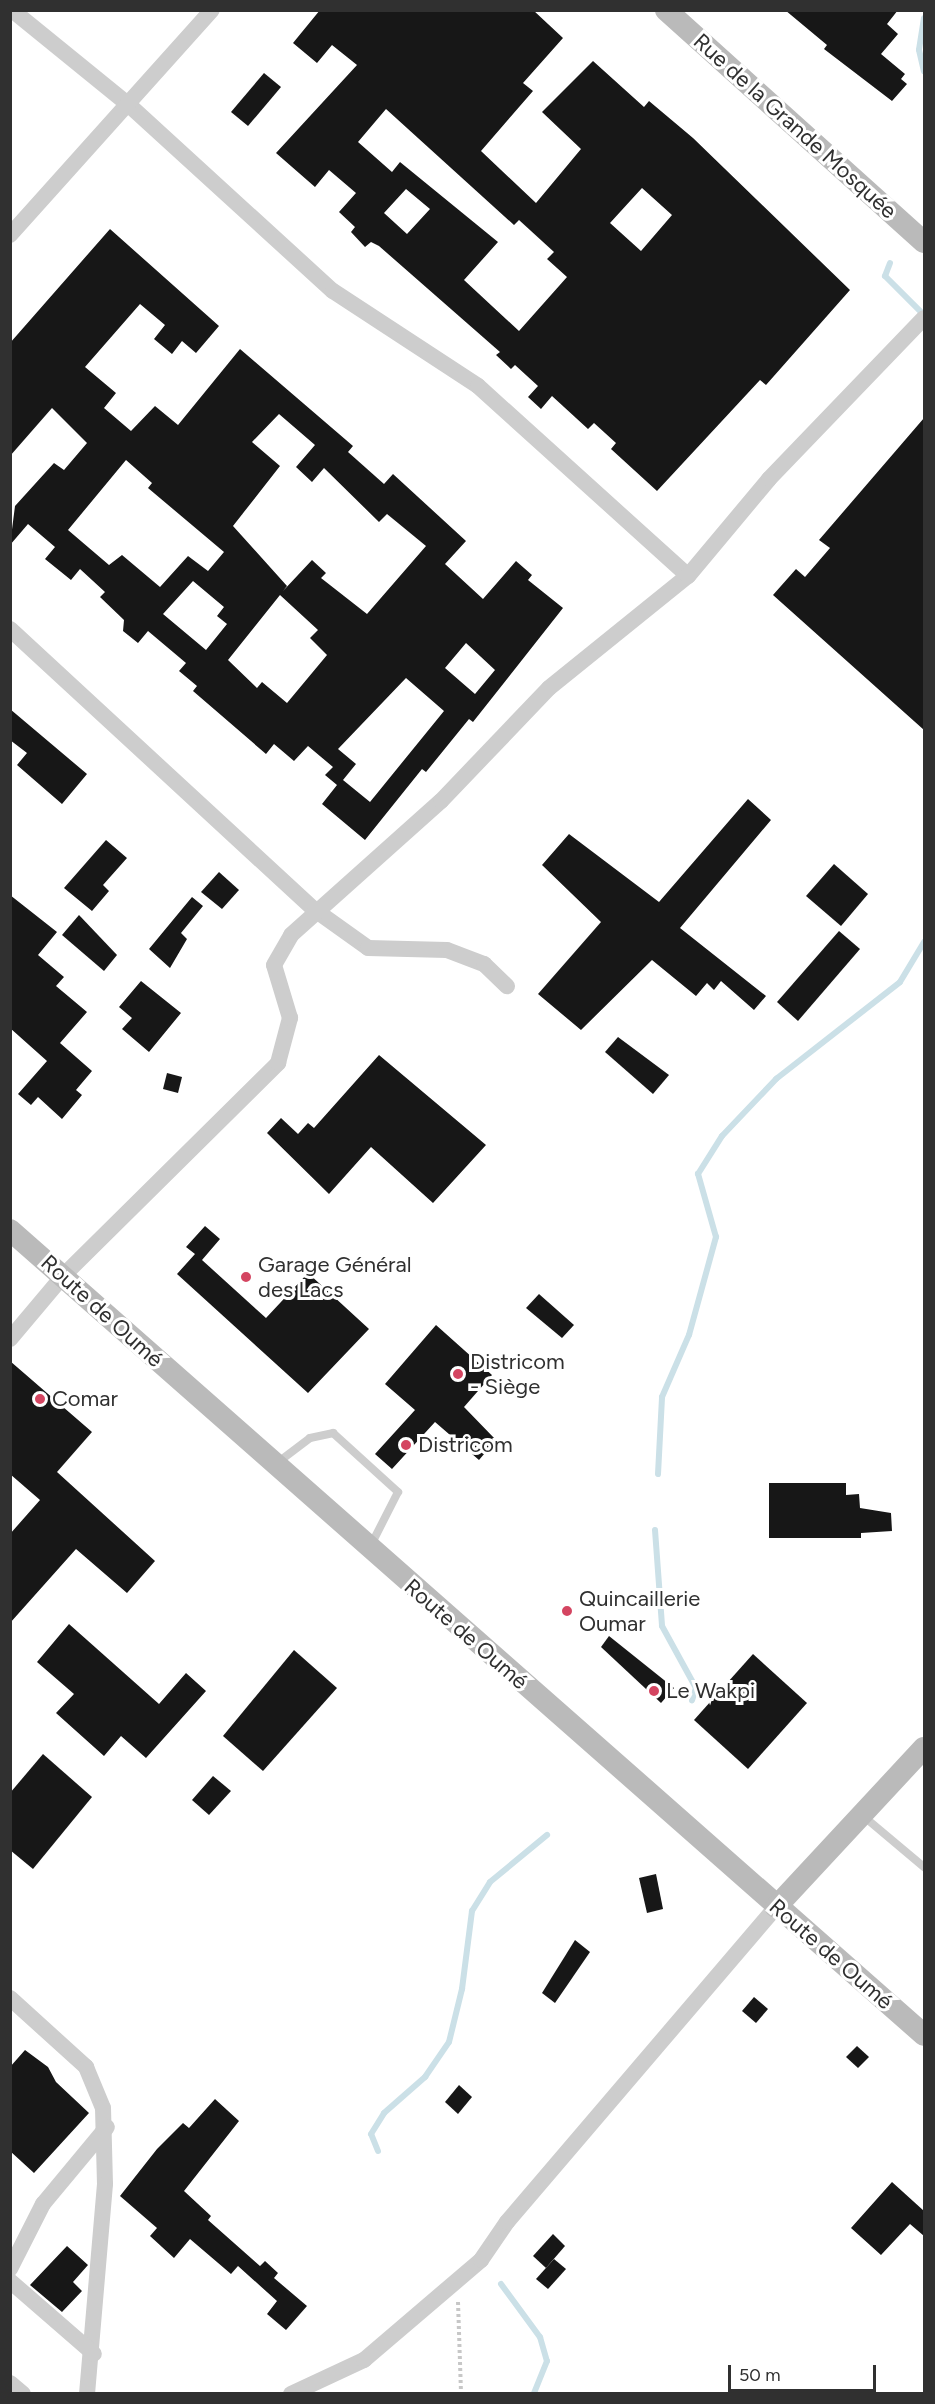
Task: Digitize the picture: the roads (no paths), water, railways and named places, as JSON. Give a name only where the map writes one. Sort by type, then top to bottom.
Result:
[{"type":"main road","name":"Rue de la Grande Mosquée","points":[[666,10],[924,242]]},
{"type":"main road","name":"Route de Oumé","points":[[10,1230],[924,2035]]},
{"type":"main road","points":[[776,1907],[924,1748]]},
{"type":"street","points":[[12,10],[129,105],[333,291],[478,386],[688,576]]},
{"type":"street","points":[[10,236],[212,10]]},
{"type":"street","points":[[10,1339],[63,1276],[278,1063],[290,1018],[274,965],[315,910],[441,801],[549,688],[688,576],[769,479],[924,318]]},
{"type":"street","points":[[10,629],[315,910],[368,948],[447,950],[484,964],[507,986]]},
{"type":"street","points":[[291,2394],[364,2360],[481,2260],[507,2222],[776,1907]]},
{"type":"street","points":[[10,1998],[86,2067],[106,2127],[94,2354],[87,2394]]},
{"type":"street","points":[[10,2269],[43,2204],[106,2127]]},
{"type":"street","points":[[10,2281],[94,2354]]},
{"type":"street","points":[[10,2383],[22,2394]]},
{"type":"lane","points":[[275,1465],[310,1438],[333,1433],[398,1492],[369,1548]]},
{"type":"lane","points":[[862,1815],[924,1867]]},
{"type":"waterway","points":[[924,18],[919,50],[924,71]]},
{"type":"waterway","points":[[890,263],[885,276],[924,315]]},
{"type":"waterway","points":[[658,1474],[662,1397],[689,1335],[716,1237],[698,1174],[722,1136],[776,1079],[900,982],[924,942]]},
{"type":"waterway","points":[[655,1530],[662,1626],[696,1688],[692,1700]]},
{"type":"waterway","points":[[378,2151],[371,2134],[384,2113],[425,2077],[449,2042],[462,1989],[472,1911],[490,1882],[547,1835]]},
{"type":"waterway","points":[[501,2284],[540,2337],[547,2361],[534,2394]]},
{"type":"place","name":"Garage Général des Lacs","points":[[246,1277]]},
{"type":"place","name":"Districom - Siège","points":[[458,1374]]},
{"type":"place","name":"Comar","points":[[40,1399]]},
{"type":"place","name":"Districom","points":[[406,1445]]},
{"type":"place","name":"Quincaillerie Oumar","points":[[567,1611]]},
{"type":"place","name":"Le Wakpi","points":[[654,1691]]}]
